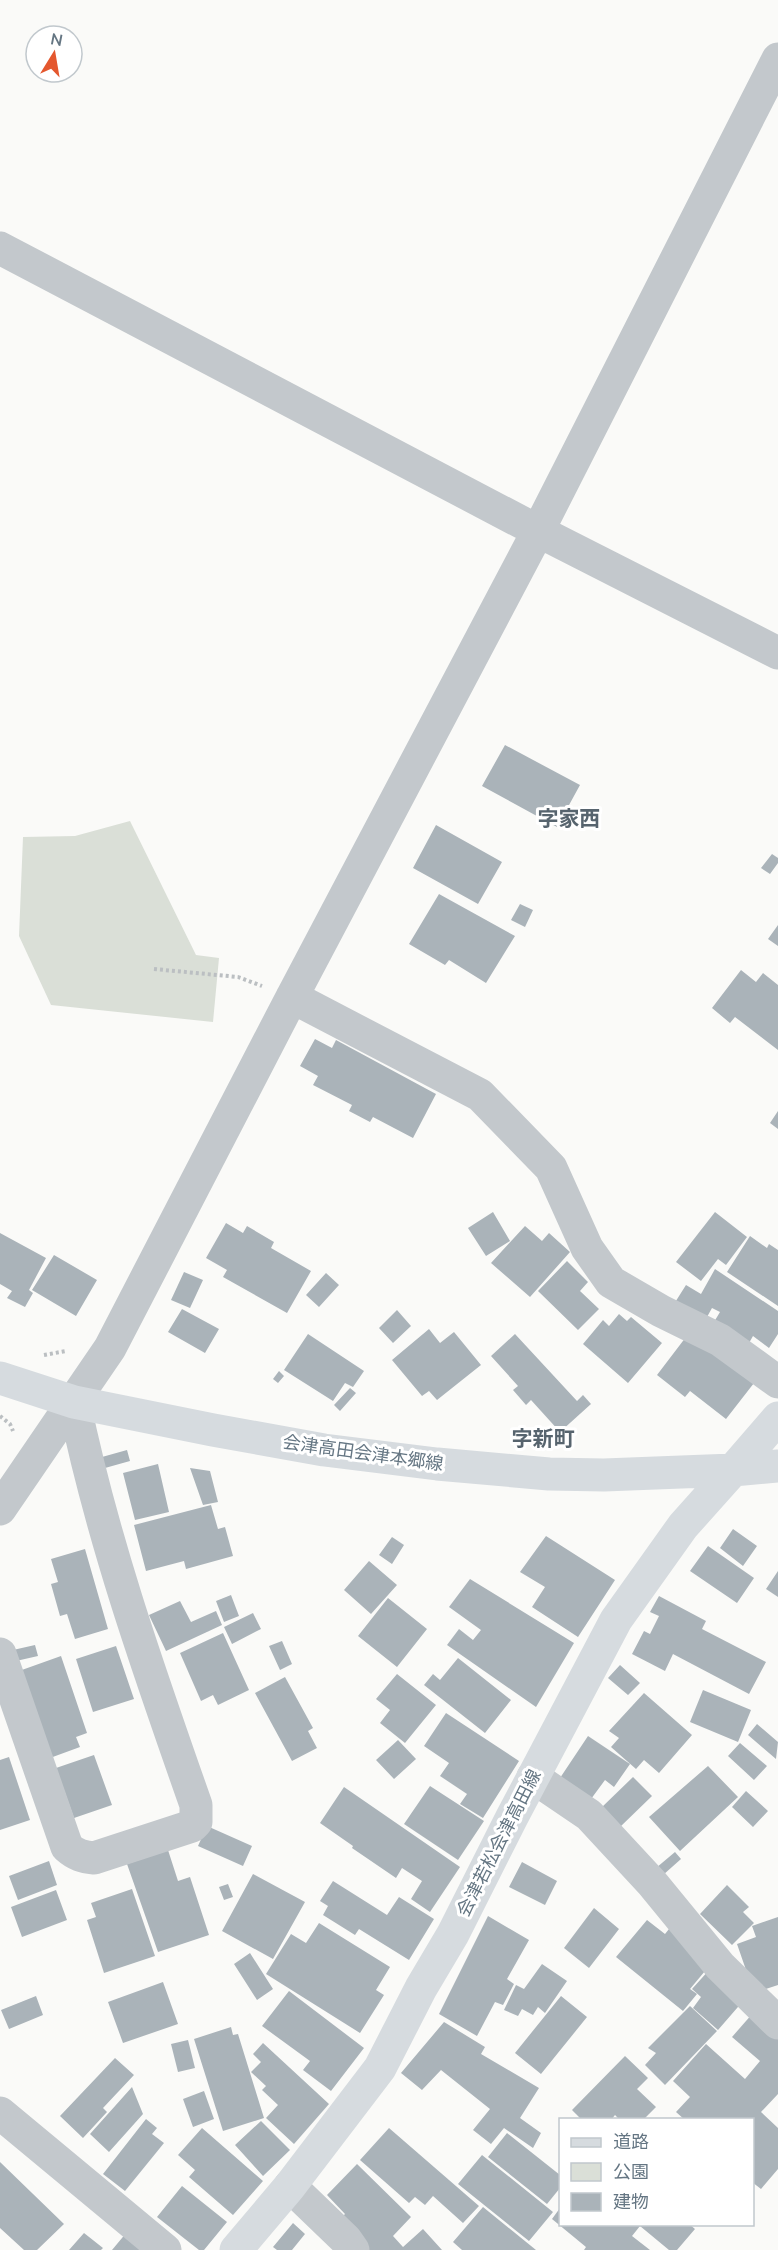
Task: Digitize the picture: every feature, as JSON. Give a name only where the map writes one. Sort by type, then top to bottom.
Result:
[{"type":"main road","name":"会津高田会津本郷線","points":[[0,1378],[74,1402],[213,1431],[324,1450],[507,1472],[604,1475],[733,1470]]},
{"type":"main road","name":"会津若松会津高田線","points":[[236,2250],[290,2186],[380,2068],[421,1988],[453,1934],[616,1620],[683,1526],[778,1418]]},
{"type":"main road","points":[[733,1470],[778,1466]]},
{"type":"street","points":[[0,1509],[110,1348],[538,531],[778,59]]},
{"type":"street","points":[[0,248],[538,531],[778,653]]},
{"type":"street","points":[[292,997],[480,1095],[551,1168],[587,1248],[611,1282],[661,1311],[720,1340],[778,1382]]},
{"type":"street","points":[[0,1654],[67,1847],[76,1855],[94,1858],[192,1826],[195,1822],[196,1805],[144,1655],[85,1454],[74,1402]]},
{"type":"street","points":[[533,1777],[589,1815],[652,1883],[720,1966],[778,2023]]},
{"type":"street","points":[[0,2113],[165,2250]]},
{"type":"street","points":[[290,2186],[346,2240],[352,2250]]},
{"type":"path","points":[[154,969],[238,977],[292,997]]},
{"type":"path","points":[[43,1355],[62,1353],[71,1348]]},
{"type":"path","points":[[0,1416],[10,1424],[14,1436]]},
{"type":"green space","points":[[130,821],[196,955],[219,958],[213,1022],[51,1005],[19,936],[23,837],[75,836]]},
{"type":"building","points":[[505,745],[580,785],[557,827],[482,786]]},
{"type":"building","points":[[436,825],[502,862],[478,904],[413,868]]},
{"type":"building","points":[[772,854],[778,858],[778,863],[770,874],[761,868]]},
{"type":"building","points":[[439,894],[515,936],[486,983],[449,960],[445,965],[409,944]]},
{"type":"building","points":[[520,904],[533,910],[525,927],[511,920]]},
{"type":"building","points":[[778,925],[778,946],[768,939]]},
{"type":"building","points":[[741,970],[756,982],[763,973],[778,985],[778,1050],[735,1017],[730,1023],[712,1008]]},
{"type":"building","points":[[315,1039],[332,1048],[336,1040],[436,1094],[413,1138],[373,1117],[370,1122],[349,1111],[352,1105],[313,1085],[318,1076],[300,1066]]},
{"type":"building","points":[[778,1111],[778,1129],[770,1123]]},
{"type":"building","points":[[493,1212],[510,1241],[486,1256],[468,1228]]},
{"type":"building","points":[[715,1212],[747,1237],[726,1265],[718,1259],[701,1281],[676,1262]]},
{"type":"building","points":[[226,1223],[243,1233],[247,1226],[274,1242],[271,1248],[311,1271],[287,1313],[223,1277],[227,1270],[206,1258]]},
{"type":"building","points":[[525,1226],[542,1241],[549,1233],[570,1252],[530,1297],[491,1263]]},
{"type":"building","points":[[0,1233],[46,1258],[29,1290],[33,1293],[25,1307],[7,1298],[12,1291],[0,1284]]},
{"type":"building","points":[[750,1236],[767,1248],[769,1244],[778,1250],[778,1306],[727,1272]]},
{"type":"building","points":[[54,1255],[97,1280],[76,1316],[32,1290]]},
{"type":"building","points":[[567,1261],[588,1282],[580,1291],[599,1309],[578,1330],[538,1291]]},
{"type":"building","points":[[715,1269],[778,1311],[778,1334],[769,1348],[753,1336],[749,1343],[714,1322],[720,1312],[712,1308],[707,1317],[674,1304],[686,1285],[701,1294]]},
{"type":"building","points":[[184,1272],[203,1280],[190,1308],[171,1300]]},
{"type":"building","points":[[326,1273],[339,1285],[319,1307],[306,1295]]},
{"type":"building","points":[[182,1309],[219,1329],[205,1353],[168,1332]]},
{"type":"building","points":[[397,1310],[411,1326],[393,1343],[379,1328]]},
{"type":"building","points":[[619,1314],[627,1321],[631,1317],[662,1343],[628,1383],[583,1344],[603,1320],[609,1326]]},
{"type":"building","points":[[429,1329],[440,1343],[454,1332],[481,1365],[437,1400],[429,1391],[422,1396],[392,1360]]},
{"type":"building","points":[[689,1333],[754,1383],[726,1419],[690,1391],[685,1397],[657,1375]]},
{"type":"building","points":[[308,1334],[364,1371],[353,1387],[345,1383],[333,1401],[284,1370]]},
{"type":"building","points":[[515,1334],[577,1401],[583,1395],[591,1404],[560,1432],[531,1400],[526,1405],[513,1390],[518,1386],[491,1356]]},
{"type":"building","points":[[279,1371],[284,1376],[278,1383],[273,1379]]},
{"type":"building","points":[[350,1388],[356,1393],[340,1411],[334,1405]]},
{"type":"building","points":[[127,1450],[130,1461],[105,1468],[102,1457]]},
{"type":"building","points":[[158,1464],[169,1512],[135,1520],[123,1473]]},
{"type":"building","points":[[190,1468],[210,1471],[218,1502],[203,1505]]},
{"type":"building","points":[[211,1505],[218,1529],[225,1527],[233,1556],[186,1569],[184,1561],[146,1571],[134,1525]]},
{"type":"building","points":[[733,1529],[757,1546],[743,1566],[720,1548]]},
{"type":"building","points":[[546,1536],[615,1580],[578,1637],[532,1607],[545,1587],[520,1572]]},
{"type":"building","points":[[392,1537],[404,1545],[392,1564],[379,1555]]},
{"type":"building","points":[[708,1546],[754,1578],[737,1603],[690,1571]]},
{"type":"building","points":[[85,1549],[108,1629],[75,1639],[67,1614],[60,1616],[51,1584],[58,1582],[51,1559]]},
{"type":"building","points":[[369,1561],[397,1585],[371,1614],[344,1590]]},
{"type":"building","points":[[778,1571],[778,1597],[766,1589]]},
{"type":"building","points":[[470,1579],[574,1643],[536,1707],[447,1645],[459,1629],[473,1640],[481,1630],[449,1607]]},
{"type":"building","points":[[231,1595],[239,1616],[224,1622],[216,1601]]},
{"type":"building","points":[[659,1596],[706,1621],[702,1629],[766,1662],[749,1694],[673,1654],[665,1671],[632,1654],[644,1631],[650,1634],[659,1616],[650,1612]]},
{"type":"building","points":[[388,1598],[427,1629],[397,1667],[358,1636]]},
{"type":"building","points":[[180,1601],[191,1622],[216,1611],[222,1625],[166,1651],[149,1615]]},
{"type":"building","points":[[253,1613],[261,1629],[232,1644],[224,1627]]},
{"type":"building","points":[[223,1633],[249,1690],[218,1705],[213,1695],[201,1701],[180,1653]]},
{"type":"building","points":[[282,1641],[292,1664],[280,1670],[269,1646]]},
{"type":"building","points":[[35,1645],[38,1656],[16,1661],[13,1650]]},
{"type":"building","points":[[116,1646],[134,1699],[93,1712],[76,1659]]},
{"type":"building","points":[[61,1656],[87,1733],[76,1737],[80,1747],[50,1758],[19,1671]]},
{"type":"building","points":[[458,1658],[511,1700],[485,1733],[424,1685],[433,1674],[440,1680]]},
{"type":"building","points":[[620,1665],[640,1683],[628,1695],[608,1678]]},
{"type":"building","points":[[397,1674],[436,1705],[405,1743],[380,1723],[390,1710],[376,1699]]},
{"type":"building","points":[[285,1677],[313,1728],[308,1731],[317,1748],[292,1761],[255,1693]]},
{"type":"building","points":[[703,1690],[751,1710],[738,1742],[690,1722]]},
{"type":"building","points":[[644,1693],[692,1735],[659,1773],[644,1760],[636,1769],[611,1747],[619,1738],[609,1731]]},
{"type":"building","points":[[446,1713],[519,1761],[483,1818],[460,1804],[467,1794],[440,1776],[449,1763],[424,1746]]},
{"type":"building","points":[[757,1724],[778,1742],[776,1759],[748,1735]]},
{"type":"building","points":[[588,1736],[630,1764],[614,1787],[605,1780],[591,1799],[560,1778]]},
{"type":"building","points":[[398,1740],[416,1759],[394,1779],[376,1760]]},
{"type":"building","points":[[740,1743],[767,1766],[754,1780],[728,1756]]},
{"type":"building","points":[[94,1755],[112,1805],[74,1818],[56,1768]]},
{"type":"building","points":[[9,1757],[30,1820],[0,1830],[0,1760]]},
{"type":"building","points":[[708,1766],[738,1797],[680,1851],[649,1817]]},
{"type":"building","points":[[633,1777],[652,1796],[619,1828],[600,1809]]},
{"type":"building","points":[[430,1786],[484,1821],[458,1860],[404,1824]]},
{"type":"building","points":[[344,1787],[460,1867],[430,1912],[411,1899],[422,1881],[402,1868],[396,1878],[320,1823]]},
{"type":"building","points":[[746,1791],[768,1811],[753,1827],[732,1807]]},
{"type":"building","points":[[207,1826],[252,1846],[243,1866],[198,1846]]},
{"type":"building","points":[[168,1850],[178,1881],[190,1877],[209,1935],[158,1952],[127,1864]]},
{"type":"building","points":[[675,1852],[681,1859],[663,1875],[656,1868]]},
{"type":"building","points":[[49,1861],[57,1885],[18,1900],[9,1876]]},
{"type":"building","points":[[522,1862],[557,1881],[545,1905],[509,1887]]},
{"type":"building","points":[[253,1874],[305,1902],[273,1959],[222,1931]]},
{"type":"building","points":[[333,1881],[387,1915],[399,1897],[434,1919],[409,1960],[359,1929],[355,1935],[323,1915],[328,1906],[320,1901]]},
{"type":"building","points":[[228,1884],[233,1897],[224,1900],[219,1887]]},
{"type":"building","points":[[727,1885],[749,1907],[743,1912],[754,1923],[732,1945],[700,1914]]},
{"type":"building","points":[[132,1889],[155,1956],[104,1973],[87,1920],[96,1917],[91,1903]]},
{"type":"building","points":[[56,1890],[67,1920],[22,1937],[11,1907]]},
{"type":"building","points":[[594,1908],[619,1929],[589,1968],[564,1948]]},
{"type":"building","points":[[488,1916],[529,1940],[507,1979],[514,1984],[503,2005],[495,2002],[477,2036],[439,2014]]},
{"type":"building","points":[[778,1917],[778,1985],[754,1993],[737,1944],[756,1937],[752,1926]]},
{"type":"building","points":[[647,1920],[665,1934],[669,1929],[710,1965],[690,1989],[697,1994],[683,2011],[616,1957]]},
{"type":"building","points":[[319,1923],[390,1967],[376,1990],[384,1995],[360,2033],[266,1974],[291,1934],[306,1943]]},
{"type":"building","points":[[250,1953],[273,1989],[257,2000],[234,1964]]},
{"type":"building","points":[[542,1964],[567,1981],[545,2013],[538,2007],[533,2015],[522,2009],[518,2016],[504,2010],[516,1985],[524,1989]]},
{"type":"building","points":[[710,1969],[744,2000],[718,2030],[693,2008],[701,1997],[692,1989]]},
{"type":"building","points":[[163,1982],[178,2024],[123,2043],[108,2002]]},
{"type":"building","points":[[289,1991],[364,2048],[331,2091],[303,2070],[310,2061],[262,2026]]},
{"type":"building","points":[[36,1996],[43,2015],[9,2029],[1,2010]]},
{"type":"building","points":[[561,1996],[587,2017],[541,2074],[515,2053]]},
{"type":"building","points":[[690,2006],[717,2031],[665,2085],[645,2065],[656,2053],[648,2048]]},
{"type":"building","points":[[753,2013],[778,2036],[778,2094],[761,2112],[778,2128],[778,2169],[761,2189],[754,2184],[754,2118],[683,2118],[676,2112],[690,2097],[673,2081],[706,2044],[745,2079],[760,2061],[732,2037]]},
{"type":"building","points":[[444,2022],[485,2047],[481,2054],[539,2088],[520,2118],[541,2133],[533,2148],[504,2128],[491,2144],[473,2130],[490,2109],[441,2070],[422,2090],[401,2073]]},
{"type":"building","points":[[231,2027],[233,2035],[238,2034],[264,2118],[223,2131],[194,2039]]},
{"type":"building","points":[[188,2040],[195,2068],[178,2072],[171,2044]]},
{"type":"building","points":[[263,2043],[329,2104],[294,2144],[266,2118],[278,2105],[262,2090],[266,2086],[251,2072],[261,2062],[253,2054]]},
{"type":"building","points":[[625,2056],[648,2078],[637,2089],[656,2107],[645,2118],[618,2118],[615,2115],[613,2118],[580,2118],[572,2110]]},
{"type":"building","points":[[115,2058],[134,2075],[103,2108],[107,2112],[83,2138],[60,2116]]},
{"type":"building","points":[[132,2087],[143,2114],[109,2152],[90,2134]]},
{"type":"building","points":[[204,2091],[214,2119],[193,2127],[183,2099]]},
{"type":"building","points":[[146,2119],[157,2128],[152,2134],[164,2143],[125,2191],[103,2174]]},
{"type":"building","points":[[261,2121],[290,2150],[263,2176],[235,2145]]},
{"type":"building","points":[[202,2128],[263,2181],[233,2215],[189,2177],[195,2170],[178,2155]]},
{"type":"building","points":[[389,2128],[479,2206],[463,2223],[433,2196],[425,2205],[415,2197],[409,2203],[360,2160]]},
{"type":"building","points":[[507,2133],[559,2174],[559,2189],[547,2204],[488,2157]]},
{"type":"building","points":[[482,2155],[553,2212],[529,2241],[458,2184]]},
{"type":"building","points":[[0,2162],[64,2224],[37,2250],[24,2250],[0,2228]]},
{"type":"building","points":[[357,2164],[411,2217],[393,2236],[403,2247],[423,2229],[442,2250],[361,2250],[336,2223],[345,2214],[327,2195]]},
{"type":"building","points":[[182,2186],[227,2222],[204,2250],[199,2250],[157,2217]]},
{"type":"building","points":[[483,2207],[536,2250],[462,2250],[453,2242]]},
{"type":"building","points":[[559,2209],[559,2225],[552,2219]]},
{"type":"building","points":[[293,2223],[305,2234],[292,2250],[277,2250],[273,2247]]},
{"type":"building","points":[[560,2226],[640,2226],[632,2236],[650,2250],[584,2250],[586,2247]]},
{"type":"building","points":[[640,2226],[691,2226],[695,2229],[677,2250],[669,2250]]},
{"type":"building","points":[[127,2232],[148,2250],[112,2250]]},
{"type":"building","points":[[84,2233],[103,2248],[101,2250],[69,2250]]},
{"type":"district","name":"字家西","points":[[569,819]]},
{"type":"district","name":"字新町","points":[[543,1439]]}]
